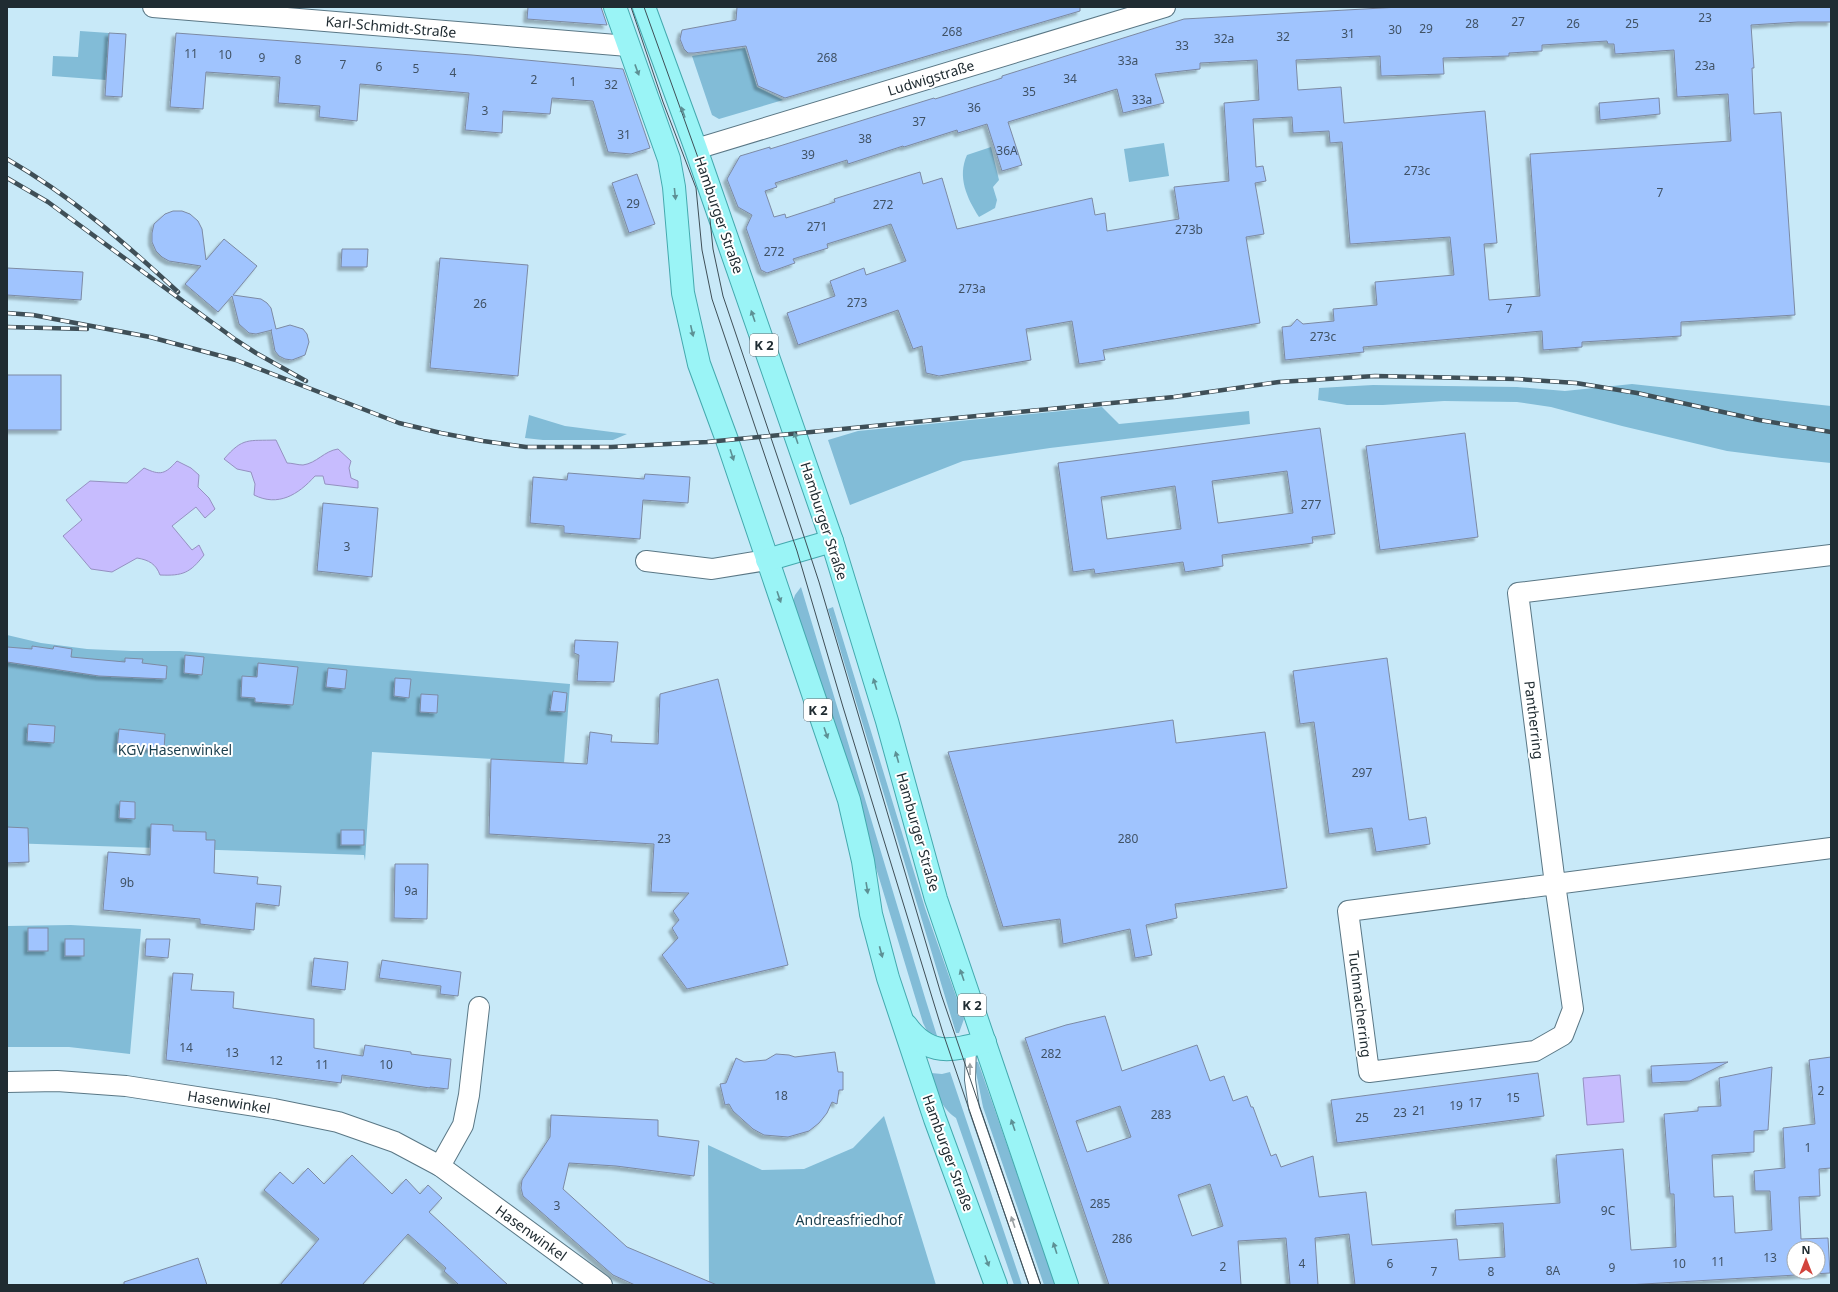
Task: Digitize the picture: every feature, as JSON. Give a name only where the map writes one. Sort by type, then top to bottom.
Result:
[{"type":"main road","name":"Hamburger Straße","points":[[615,7],[668,158],[674,187],[683,293],[699,364],[727,440],[849,800],[863,861],[871,914],[888,978],[935,1119],[996,1285]]},
{"type":"main road","name":"Hamburger Straße","points":[[644,7],[696,149],[832,541],[887,721],[936,899],[972,1006],[978,1044],[1067,1285]]},
{"type":"main road","points":[[767,560],[832,541]]},
{"type":"main road","name":"Hamburger Straße","points":[[902,1021],[921,1041],[932,1048],[949,1050],[978,1044]]},
{"type":"street","name":"Karl-Schmidt-Straße","points":[[153,7],[628,46]]},
{"type":"street","name":"Ludwigstraße","points":[[696,149],[1165,7]]},
{"type":"street","name":"Pantherring","points":[[1555,884],[1518,593],[1831,555]]},
{"type":"street","points":[[646,562],[712,569],[767,560]]},
{"type":"street","points":[[1555,884],[1831,848]]},
{"type":"street","name":"Tuchmacherring","points":[[1555,884],[1573,1009],[1563,1035],[1535,1051],[1369,1072],[1348,911],[1555,884]]},
{"type":"street","points":[[440,1166],[463,1125],[469,1095],[479,1007]]},
{"type":"street","name":"Hasenwinkel","points":[[7,1082],[57,1081],[126,1086],[274,1109],[338,1122],[395,1142],[440,1166],[602,1285]]},
{"type":"lane","points":[[978,1044],[970,1080],[974,1108],[1035,1285]]},
{"type":"green space","points":[[80,31],[109,33],[106,80],[52,76],[53,56],[78,57]]},
{"type":"green space","points":[[745,48],[757,87],[783,100],[719,119],[712,115],[692,56]]},
{"type":"green space","points":[[1164,143],[1169,176],[1129,182],[1124,149]]},
{"type":"green space","points":[[991,147],[999,180],[993,187],[997,200],[995,208],[979,217],[967,195],[963,179],[964,163],[967,155]]},
{"type":"green space","points":[[1632,384],[1831,406],[1831,463],[1727,451],[1622,426],[1551,407],[1517,402],[1444,401],[1383,405],[1347,405],[1318,400],[1319,388],[1373,385],[1517,387],[1565,391]]},
{"type":"green space","points":[[1102,407],[1119,424],[1249,411],[1250,424],[1050,448],[963,461],[850,505],[828,440],[858,431]]},
{"type":"green space","points":[[529,415],[565,426],[627,434],[613,440],[543,440],[525,438]]},
{"type":"green space","points":[[801,587],[938,1039],[927,1031],[923,1023],[853,792],[791,607],[795,595]]},
{"type":"green space","points":[[833,607],[925,908],[964,1019],[959,1033],[956,1033],[828,609]]},
{"type":"green space","name":"KGV Hasenwinkel","points":[[7,635],[41,643],[87,649],[180,651],[570,684],[564,763],[372,752],[365,861],[364,855],[7,843]]},
{"type":"green space","points":[[71,925],[141,929],[130,1054],[69,1047],[7,1047],[7,926]]},
{"type":"green space","points":[[974,1062],[978,1062],[1056,1285],[1044,1285],[983,1107]]},
{"type":"green space","points":[[950,1072],[1022,1285],[1014,1285],[956,1118],[946,1109],[939,1098],[931,1073],[942,1074]]},
{"type":"green space","name":"Andreasfriedhof","points":[[884,1116],[936,1285],[709,1285],[708,1145],[762,1170],[804,1169],[853,1148]]},
{"type":"shaded area","points":[[276,440],[287,463],[303,465],[308,464],[333,450],[338,449],[351,461],[349,468],[351,478],[358,481],[358,488],[325,484],[323,476],[315,476],[302,489],[287,497],[271,500],[254,495],[255,484],[251,472],[237,469],[224,459],[241,444],[252,441]]},
{"type":"shaded area","points":[[177,461],[191,468],[199,475],[198,487],[209,498],[215,509],[205,518],[196,507],[172,526],[192,550],[199,545],[204,555],[190,570],[175,575],[160,575],[152,563],[137,558],[112,572],[91,569],[63,536],[82,520],[66,500],[90,481],[127,483],[144,468],[159,473],[169,469]]},
{"type":"shaded area","points":[[1620,1075],[1624,1122],[1587,1125],[1583,1078]]},
{"type":"building","points":[[528,7],[601,7],[607,25],[527,19]]},
{"type":"building","points":[[737,7],[1080,7],[1080,11],[785,98],[758,86],[746,46],[694,53],[688,53],[684,49],[680,39],[682,30],[736,20]]},
{"type":"building","points":[[1400,7],[1831,7],[1831,22],[1798,22],[1751,25],[1754,68],[1752,68],[1754,114],[1781,112],[1795,315],[1681,322],[1681,336],[1582,342],[1582,347],[1543,350],[1542,331],[1363,347],[1364,352],[1285,360],[1282,327],[1291,326],[1297,319],[1303,324],[1334,321],[1333,309],[1377,305],[1375,282],[1454,275],[1450,237],[1350,244],[1342,142],[1330,143],[1329,131],[1293,133],[1292,117],[1253,119],[1256,167],[1263,166],[1266,181],[1255,183],[1264,234],[1246,237],[1260,323],[1103,350],[1105,360],[1079,364],[1072,321],[1026,329],[1031,360],[939,376],[926,373],[922,346],[913,349],[898,310],[798,345],[787,313],[835,296],[830,281],[864,268],[866,275],[906,261],[891,224],[827,244],[828,248],[793,259],[795,263],[767,273],[761,270],[746,228],[752,215],[738,207],[727,179],[740,156],[770,147],[770,149],[934,98],[935,99],[1002,78],[1002,76],[1184,19]],"holes":[[[1607,41],[1608,44],[1614,44],[1615,54],[1674,50],[1677,97],[1728,94],[1731,141],[1530,154],[1540,296],[1489,300],[1484,244],[1497,243],[1485,111],[1344,123],[1341,87],[1298,90],[1296,60],[1380,56],[1381,76],[1444,74],[1443,58],[1509,56],[1509,53],[1542,51],[1542,45]],[[1257,60],[1259,100],[1224,103],[1229,181],[1174,187],[1179,219],[1107,231],[1105,213],[1095,215],[1092,198],[957,229],[942,178],[923,184],[920,172],[834,199],[835,202],[786,218],[785,214],[774,217],[765,191],[777,187],[775,183],[847,160],[848,164],[957,130],[958,133],[987,124],[1002,171],[1022,165],[1008,122],[1117,89],[1123,113],[1164,103],[1155,74],[1200,69],[1200,63]]]},
{"type":"building","points":[[109,33],[126,34],[122,97],[105,96]]},
{"type":"building","points":[[176,33],[472,55],[623,69],[650,148],[631,154],[608,152],[593,101],[552,98],[550,114],[503,111],[502,133],[465,130],[469,93],[360,84],[357,121],[319,117],[320,106],[278,103],[280,77],[206,72],[203,109],[170,107]]},
{"type":"building","points":[[1659,98],[1660,114],[1600,120],[1599,103]]},
{"type":"building","points":[[637,174],[655,224],[629,233],[612,183]]},
{"type":"building","points":[[173,211],[182,211],[190,214],[198,221],[202,229],[206,260],[224,239],[257,266],[233,295],[261,299],[267,303],[271,308],[276,329],[290,325],[303,329],[307,334],[309,342],[305,355],[292,360],[279,356],[275,351],[271,330],[256,334],[249,333],[239,324],[232,296],[218,312],[185,284],[201,266],[169,261],[156,251],[152,242],[154,224],[165,214]]},
{"type":"building","points":[[342,249],[368,249],[367,267],[341,267]]},
{"type":"building","points":[[440,258],[528,265],[518,376],[430,368]]},
{"type":"building","points":[[7,268],[83,272],[81,300],[7,295]]},
{"type":"building","points":[[7,375],[61,375],[61,430],[7,430]]},
{"type":"building","points":[[1320,428],[1335,534],[1312,537],[1313,543],[1222,555],[1223,566],[1185,572],[1183,562],[1095,574],[1094,569],[1073,572],[1058,463]],"holes":[[[1287,471],[1293,513],[1218,523],[1212,481]],[[1175,486],[1181,529],[1107,539],[1101,497]]]},
{"type":"building","points":[[1465,433],[1478,537],[1380,550],[1366,446]]},
{"type":"building","points":[[568,473],[644,479],[645,474],[690,477],[688,503],[643,500],[640,539],[564,533],[564,526],[530,523],[533,477],[567,480]]},
{"type":"building","points":[[323,503],[378,508],[372,577],[317,571]]},
{"type":"building","points":[[575,640],[618,642],[614,682],[577,681],[579,655],[574,653]]},
{"type":"building","points":[[32,646],[53,649],[54,646],[72,649],[71,657],[125,662],[125,658],[143,659],[142,663],[167,666],[166,679],[99,676],[7,662],[7,647],[32,649]]},
{"type":"building","points":[[185,655],[204,657],[202,675],[184,673]]},
{"type":"building","points":[[1387,658],[1409,820],[1426,817],[1430,844],[1376,852],[1372,828],[1329,834],[1314,722],[1300,724],[1293,671]]},
{"type":"building","points":[[258,663],[298,667],[293,705],[255,702],[255,698],[241,697],[242,676],[257,677]]},
{"type":"building","points":[[328,668],[347,670],[345,689],[326,687]]},
{"type":"building","points":[[395,678],[411,679],[409,698],[394,696]]},
{"type":"building","points":[[718,679],[788,965],[687,989],[662,955],[678,938],[672,928],[679,920],[673,911],[689,893],[651,892],[654,844],[489,834],[491,759],[587,764],[590,732],[612,735],[611,742],[658,744],[660,694]]},
{"type":"building","points":[[553,691],[567,693],[565,712],[550,711]]},
{"type":"building","points":[[421,694],[438,695],[437,713],[420,712]]},
{"type":"building","points":[[1173,720],[1176,743],[1265,732],[1287,888],[1175,904],[1177,918],[1146,925],[1152,955],[1135,958],[1130,929],[1063,944],[1060,919],[1003,927],[948,752]]},
{"type":"building","points":[[28,724],[55,726],[54,743],[27,741]]},
{"type":"building","points":[[119,729],[165,734],[164,750],[132,748],[132,750],[117,749]]},
{"type":"building","points":[[120,801],[135,802],[135,819],[119,818]]},
{"type":"building","points":[[151,824],[173,825],[173,831],[206,832],[206,840],[215,840],[214,873],[258,877],[257,884],[281,886],[279,906],[256,903],[254,930],[200,924],[200,919],[103,910],[108,852],[150,855]]},
{"type":"building","points":[[7,827],[28,828],[29,862],[7,863]]},
{"type":"building","points":[[341,830],[364,830],[364,845],[341,845]]},
{"type":"building","points":[[395,864],[428,864],[427,919],[394,918]]},
{"type":"building","points":[[28,928],[48,928],[48,951],[28,951]]},
{"type":"building","points":[[65,939],[84,939],[84,956],[65,956]]},
{"type":"building","points":[[146,939],[170,939],[168,958],[145,956]]},
{"type":"building","points":[[314,958],[348,962],[345,990],[311,986]]},
{"type":"building","points":[[382,960],[461,972],[458,996],[440,994],[441,986],[379,978]]},
{"type":"building","points":[[173,973],[193,974],[191,990],[234,992],[233,1008],[314,1019],[314,1048],[363,1056],[365,1045],[411,1052],[411,1054],[451,1059],[448,1089],[430,1088],[342,1075],[341,1083],[166,1060]]},
{"type":"building","points":[[1105,1016],[1122,1071],[1197,1045],[1210,1081],[1224,1076],[1233,1101],[1247,1096],[1251,1107],[1253,1107],[1271,1156],[1276,1154],[1281,1167],[1313,1156],[1319,1197],[1366,1192],[1372,1245],[1457,1239],[1459,1260],[1505,1257],[1503,1223],[1456,1226],[1455,1210],[1560,1203],[1556,1155],[1623,1149],[1631,1250],[1676,1247],[1674,1194],[1670,1194],[1664,1114],[1698,1111],[1698,1107],[1721,1106],[1719,1078],[1772,1067],[1768,1130],[1754,1131],[1754,1152],[1712,1155],[1714,1197],[1733,1196],[1735,1233],[1772,1230],[1770,1191],[1755,1191],[1754,1171],[1785,1168],[1783,1128],[1815,1124],[1809,1060],[1831,1057],[1831,1168],[1819,1169],[1820,1196],[1799,1197],[1801,1239],[1828,1238],[1830,1273],[1826,1273],[1826,1240],[1786,1240],[1786,1276],[1627,1285],[1355,1285],[1349,1234],[1315,1238],[1318,1285],[1290,1285],[1286,1238],[1238,1241],[1241,1285],[1109,1285],[1025,1038],[1066,1025]],"holes":[[[1120,1106],[1131,1137],[1087,1152],[1076,1121]],[[1210,1184],[1223,1226],[1192,1236],[1178,1195]]]},
{"type":"building","points":[[835,1052],[838,1072],[843,1072],[843,1090],[839,1090],[837,1104],[832,1102],[827,1113],[819,1123],[809,1131],[788,1137],[764,1135],[753,1129],[733,1111],[729,1104],[725,1105],[720,1084],[726,1083],[736,1058],[744,1062],[766,1060],[776,1054],[795,1057]]},
{"type":"building","points":[[1728,1062],[1690,1081],[1652,1083],[1651,1066]]},
{"type":"building","points":[[1538,1073],[1544,1116],[1337,1143],[1331,1100]]},
{"type":"building","points":[[551,1115],[658,1120],[658,1136],[699,1141],[694,1176],[616,1166],[569,1163],[563,1189],[627,1247],[717,1285],[635,1285],[613,1275],[523,1196],[521,1188],[522,1180],[550,1137]]},
{"type":"building","points":[[352,1155],[392,1194],[406,1179],[420,1194],[428,1185],[442,1198],[429,1212],[508,1285],[459,1285],[444,1271],[446,1268],[408,1234],[362,1285],[280,1285],[319,1239],[264,1190],[280,1172],[293,1184],[308,1168],[324,1184]]},
{"type":"building","points":[[198,1258],[207,1285],[124,1285],[124,1282]]},
{"type":"tram line","points":[[631,7],[663,102],[696,188],[702,250],[712,299],[797,551],[943,1033],[1029,1285]]},
{"type":"tram line","points":[[644,7],[706,180],[713,249],[723,296],[819,582],[941,994],[1041,1285]]},
{"type":"railway","points":[[7,159],[31,173],[75,204],[138,255],[178,292]]},
{"type":"railway","points":[[7,178],[48,202],[236,340],[306,381]]},
{"type":"railway","points":[[7,313],[33,315],[150,337],[236,360],[399,423],[483,441],[526,447],[611,447],[707,442],[1174,397],[1279,382],[1375,376],[1517,379],[1576,383],[1637,393],[1759,420],[1831,432]]},
{"type":"railway","points":[[7,327],[87,329]]}]
